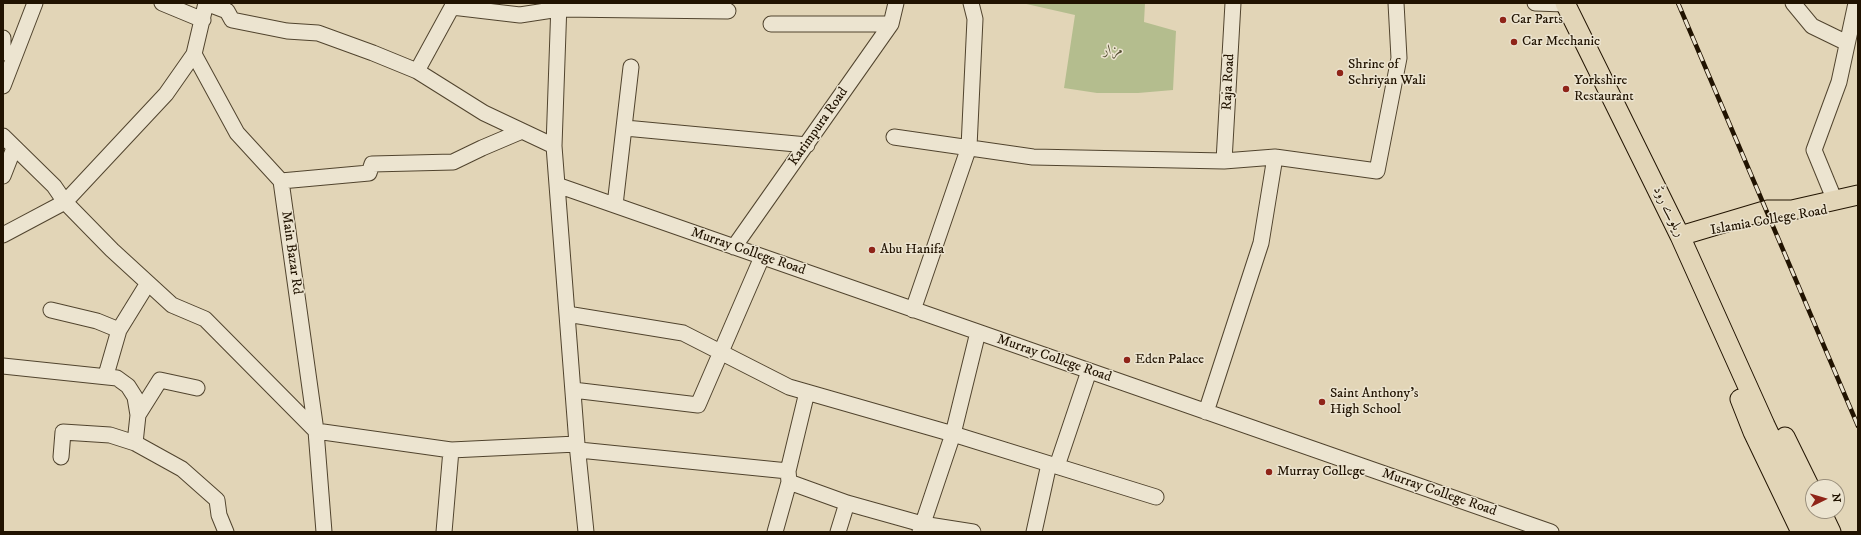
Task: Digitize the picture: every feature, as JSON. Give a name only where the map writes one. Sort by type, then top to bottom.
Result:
[{"type":"main road","name":"ریلوے روڈ","points":[[1563,4],[1680,236],[1765,425],[1816,532]]},
{"type":"main road","points":[[1801,532],[1753,432],[1716,338],[1680,236],[1767,210],[1792,210],[1858,195]]},
{"type":"main road","name":"Islamia College Road","points":[[1680,236],[1801,218],[1858,203]]},
{"type":"main road","points":[[1722,328],[1776,419],[1806,479]]},
{"type":"main road","points":[[1825,519],[1831,532]]},
{"type":"street","points":[[6,57],[35,3]]},
{"type":"street","points":[[162,3],[203,20]]},
{"type":"street","points":[[3,235],[65,202],[166,94],[194,54],[206,3],[227,11],[232,20],[287,31],[318,33],[417,71],[484,113],[554,146]]},
{"type":"street","name":"Karimpura Road","points":[[734,247],[891,24],[896,3]]},
{"type":"street","points":[[913,310],[969,147],[975,19],[971,3]]},
{"type":"street","name":"Raja Road","points":[[1224,161],[1233,3]]},
{"type":"street","points":[[894,137],[1033,157],[1224,161],[1275,157],[1377,171],[1399,58],[1396,3]]},
{"type":"street","points":[[1535,3],[1563,4]]},
{"type":"street","points":[[1793,3],[1812,26],[1848,43]]},
{"type":"street","points":[[1835,201],[1814,150],[1839,82],[1856,3]]},
{"type":"street","points":[[417,71],[452,7],[520,15],[559,6],[728,11]]},
{"type":"street","points":[[559,6],[554,146],[573,390],[586,532]]},
{"type":"street","points":[[771,24],[891,24]]},
{"type":"street","points":[[3,38],[6,57],[3,86]]},
{"type":"street","points":[[194,54],[237,133],[281,181],[369,174],[372,164],[453,162],[522,131]]},
{"type":"street","points":[[615,205],[631,67]]},
{"type":"street","points":[[625,128],[807,145]]},
{"type":"street","points":[[3,136],[54,186],[65,202],[112,250],[172,305],[205,319],[316,431],[451,450],[578,447],[788,477],[847,503],[921,528],[973,532]]},
{"type":"street","points":[[3,176],[14,148]]},
{"type":"street","points":[[1206,412],[1261,243],[1275,157]]},
{"type":"street","name":"Main Bazar Rd","points":[[281,181],[316,431],[324,532]]},
{"type":"street","name":"Murray College Road","points":[[557,185],[1551,532]]},
{"type":"street","points":[[573,390],[698,405],[720,351],[762,257]]},
{"type":"street","points":[[106,375],[119,330],[148,283]]},
{"type":"street","points":[[51,310],[97,321],[119,330]]},
{"type":"street","points":[[567,314],[683,333],[789,387],[953,434],[1156,497]]},
{"type":"street","points":[[921,528],[953,434],[978,332]]},
{"type":"street","points":[[3,366],[106,375],[117,378],[128,386],[135,396],[138,416],[135,443]]},
{"type":"street","points":[[1034,532],[1053,465],[1089,371]]},
{"type":"street","points":[[138,416],[160,380],[197,388]]},
{"type":"street","points":[[775,532],[807,392]]},
{"type":"street","points":[[61,457],[63,432],[110,435],[135,443],[182,469],[217,500],[219,515],[226,532]]},
{"type":"street","points":[[444,532],[451,450]]},
{"type":"street","points":[[838,532],[847,503]]},
{"type":"green space","name":"مزار","points":[[1022,3],[1145,3],[1144,22],[1176,31],[1173,90],[1138,93],[1097,93],[1064,88],[1075,15]]},
{"type":"railway","points":[[1678,3],[1858,426]]},
{"type":"place","name":"Car Parts","points":[[1503,20]]},
{"type":"place","name":"Car Mechanic","points":[[1514,42]]},
{"type":"place","name":"Shrine of Sehriyan Wali","points":[[1340,73]]},
{"type":"place","name":"Yorkshire Restaurant","points":[[1566,89]]},
{"type":"place","name":"Abu Hanifa","points":[[872,250]]},
{"type":"place","name":"Eden Palace","points":[[1127,360]]},
{"type":"place","name":"Saint Anthony's High School","points":[[1322,402]]},
{"type":"place","name":"Murray College","points":[[1269,472]]}]
